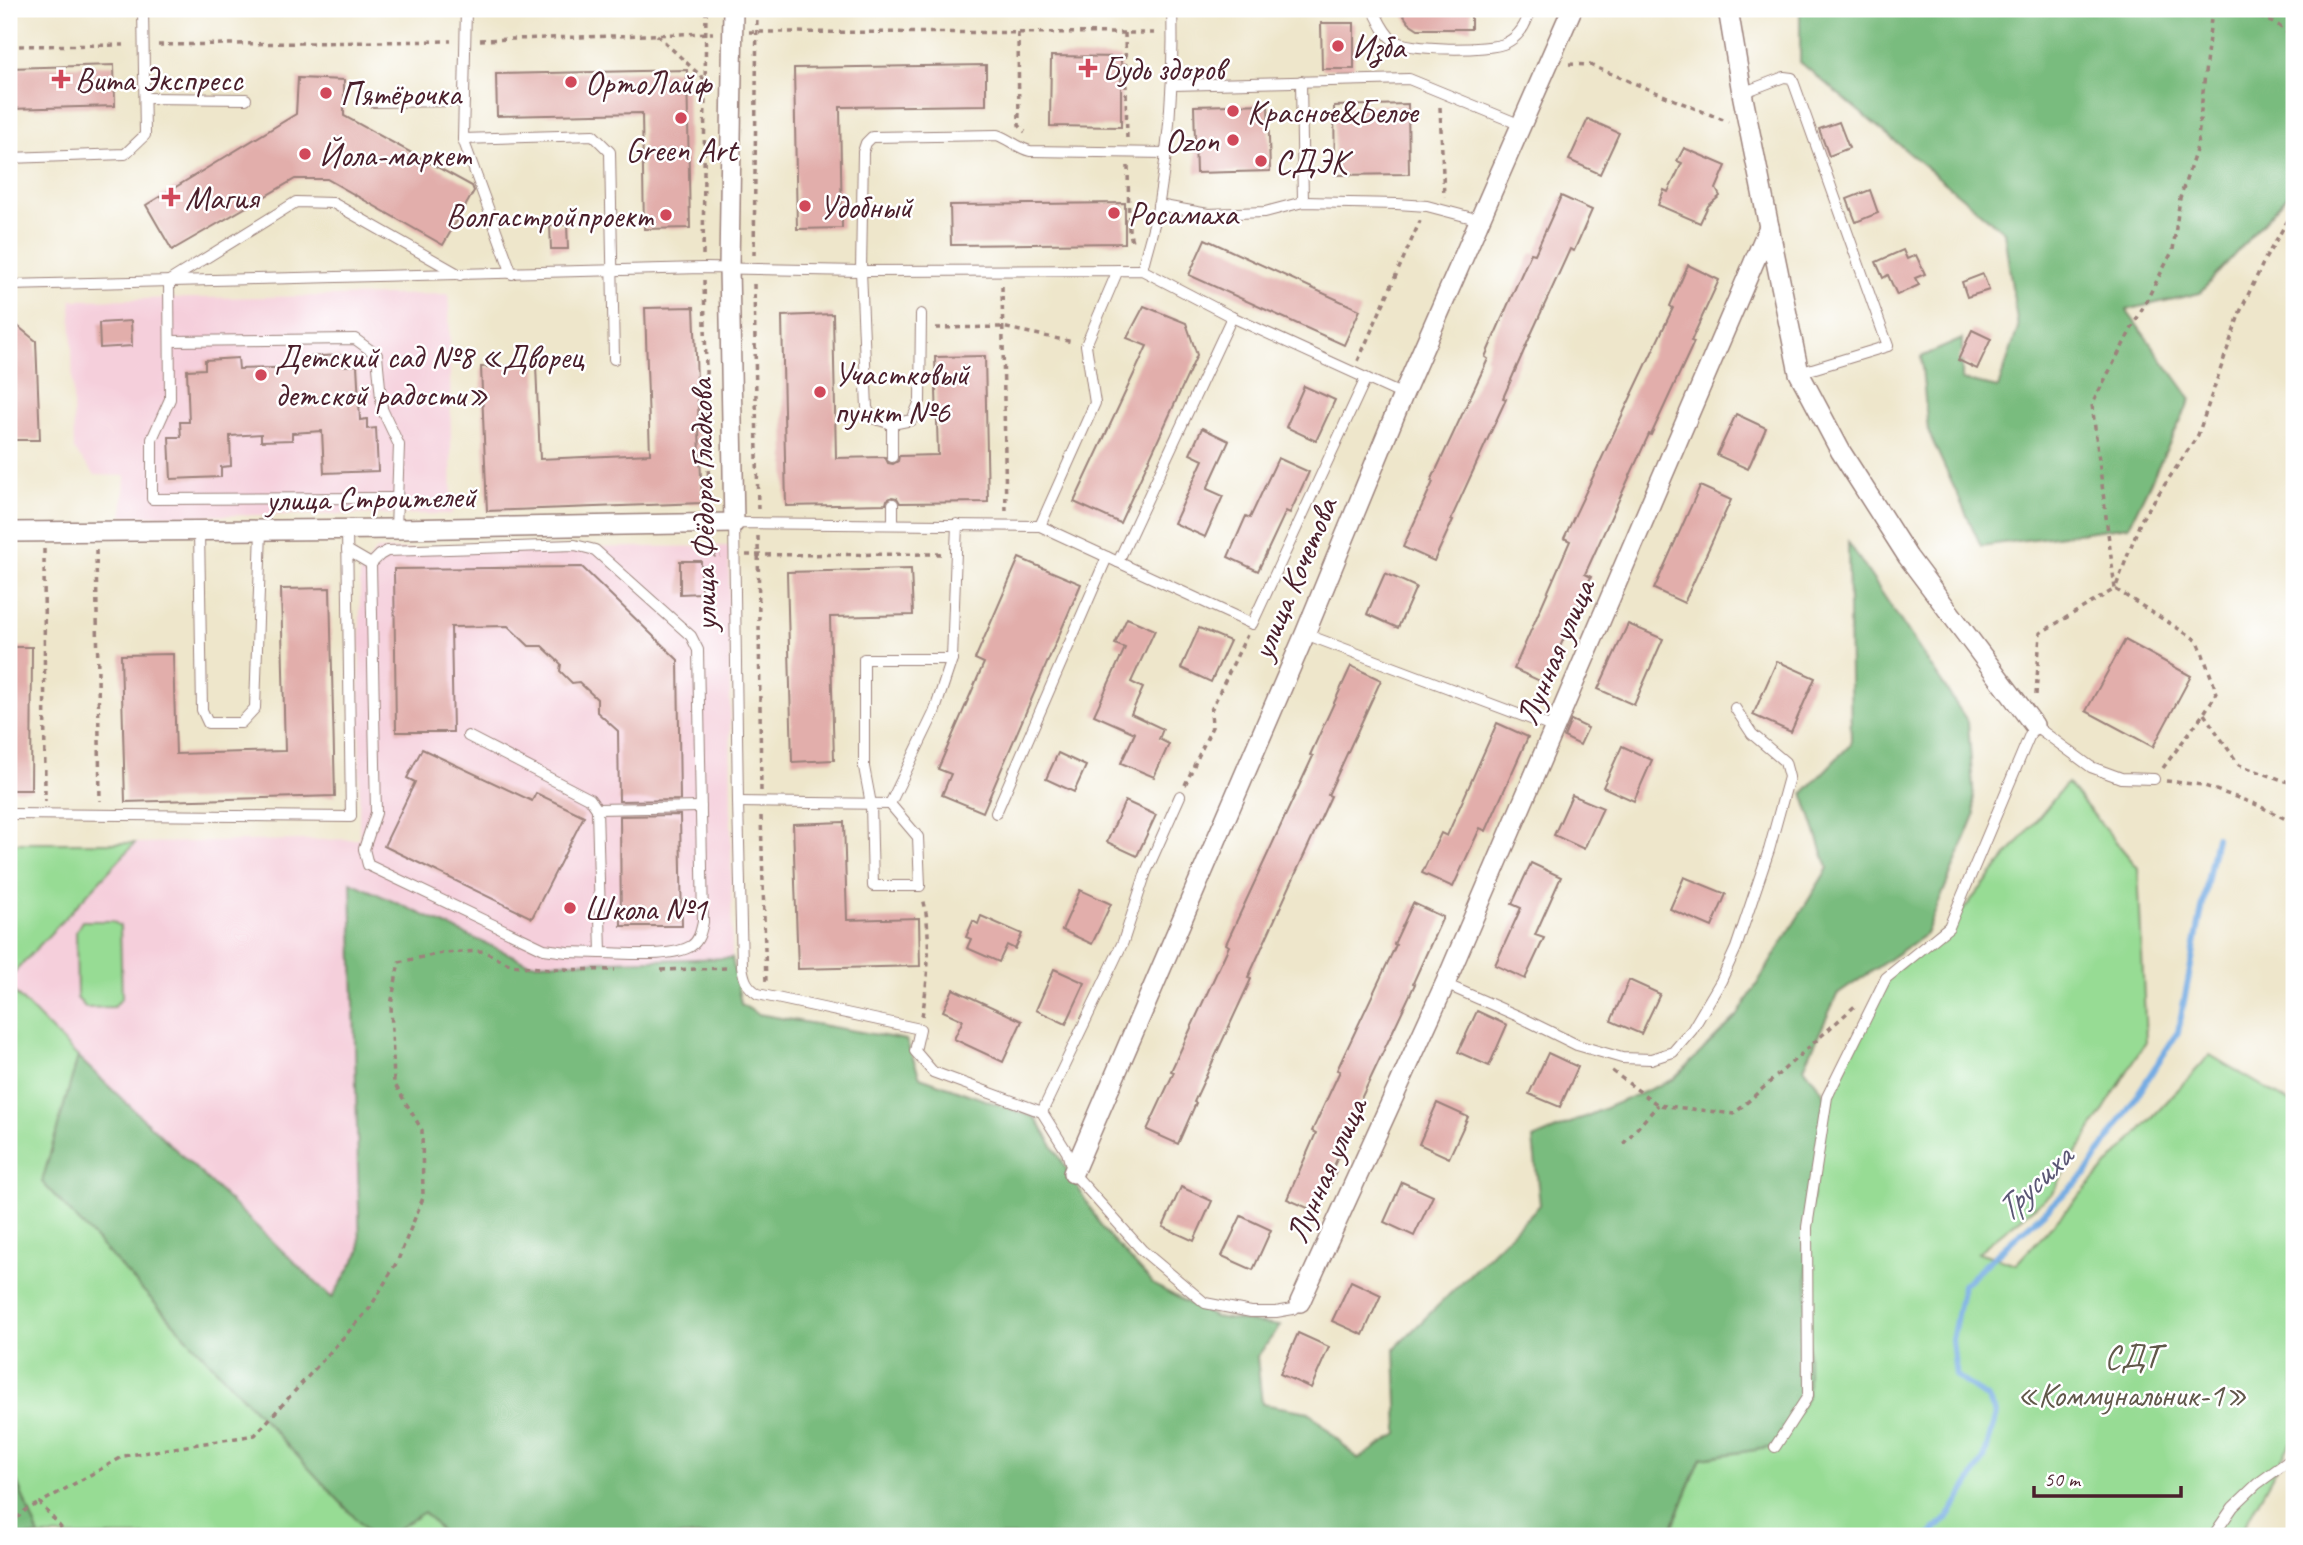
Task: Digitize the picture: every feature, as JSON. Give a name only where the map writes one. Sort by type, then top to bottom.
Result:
[{"type":"street","name":"улица Фёдора Гладкова","points":[[733,9],[729,268],[734,523]]},
{"type":"street","name":"улица Кочетова","points":[[1073,1173],[1304,634],[1403,395],[1572,9]]},
{"type":"street","points":[[1728,9],[1742,93],[1800,373],[1841,452],[1908,557],[2034,725]]},
{"type":"street","name":"Лунная улица","points":[[1300,1302],[1556,728],[1769,227]]},
{"type":"street","name":"улица Строителей","points":[[9,532],[734,523]]},
{"type":"lane","points":[[9,158],[125,154],[145,135],[144,9]]},
{"type":"lane","points":[[466,9],[463,139],[512,274]]},
{"type":"lane","points":[[1142,270],[1167,153],[1173,85],[1172,9]]},
{"type":"lane","points":[[1373,9],[1384,31],[1395,42],[1413,48],[1489,48],[1506,43],[1519,34],[1528,20],[1530,9]]},
{"type":"lane","points":[[1742,93],[1784,77],[1792,78],[1888,346],[1800,373]]},
{"type":"lane","points":[[1173,85],[1409,79],[1521,125]]},
{"type":"lane","points":[[1301,81],[1303,202]]},
{"type":"lane","points":[[145,98],[246,99]]},
{"type":"lane","points":[[372,102],[464,102]]},
{"type":"lane","points":[[463,139],[593,135],[610,152],[614,359]]},
{"type":"lane","points":[[921,314],[920,401],[912,420],[892,424],[872,418],[867,408],[861,271],[863,152],[872,137],[997,135],[1030,151],[1167,153]]},
{"type":"lane","points":[[169,281],[296,202],[333,203],[460,275]]},
{"type":"lane","points":[[1158,205],[1208,214],[1265,212],[1303,202],[1427,206],[1480,220]]},
{"type":"lane","points":[[9,285],[729,268],[861,271],[1142,270],[1231,317],[1403,395]]},
{"type":"lane","points":[[1040,526],[1095,403],[1086,345],[1118,270]]},
{"type":"lane","points":[[169,281],[170,399],[152,439],[152,499],[397,498]]},
{"type":"lane","points":[[1118,562],[1231,317]]},
{"type":"lane","points":[[171,341],[355,339],[377,355],[382,409],[399,446],[396,529]]},
{"type":"lane","points":[[734,523],[1040,526],[1252,624],[1366,378]]},
{"type":"lane","points":[[892,424],[892,457]]},
{"type":"lane","points":[[893,504],[893,524]]},
{"type":"lane","name":"улица Фёдора Гладкова","points":[[734,523],[742,965],[750,989],[762,994]]},
{"type":"lane","points":[[890,804],[934,713],[952,659],[957,524]]},
{"type":"lane","points":[[9,814],[351,817],[347,529]]},
{"type":"lane","points":[[199,531],[202,710],[208,723],[241,723],[255,708],[261,530]]},
{"type":"lane","points":[[575,545],[595,550],[691,636],[698,650],[701,807],[703,922],[698,940],[691,946],[668,952],[567,952],[544,948],[368,865],[364,849],[376,813],[372,564],[387,551],[575,545]]},
{"type":"lane","points":[[347,550],[372,564]]},
{"type":"lane","points":[[996,813],[1107,557]]},
{"type":"lane","points":[[1304,634],[1556,728]]},
{"type":"lane","points":[[738,802],[761,802],[871,804],[890,804],[918,837],[920,886],[873,886],[871,804],[864,767],[864,659],[952,659]]},
{"type":"lane","points":[[1444,984],[1577,1045],[1622,1058],[1651,1059],[1673,1052],[1692,1030],[1721,981],[1736,948],[1769,850],[1789,777],[1785,762],[1752,734],[1735,708]]},
{"type":"lane","points":[[1775,1447],[1808,1396],[1807,1227],[1827,1097],[1886,978],[1949,927],[2034,725],[2091,767],[2121,778],[2154,779]]},
{"type":"lane","points":[[468,736],[590,799],[597,809],[601,953]]},
{"type":"lane","points":[[1042,1112],[1123,942],[1146,872],[1180,796]]},
{"type":"lane","points":[[597,809],[701,807]]},
{"type":"lane","points":[[762,994],[920,1029],[915,1051],[933,1072],[1042,1112],[1067,1152],[1073,1173],[1142,1250],[1205,1303],[1251,1312],[1276,1312],[1293,1309],[1300,1302]]},
{"type":"lane","points":[[2213,1536],[2233,1507],[2257,1484],[2294,1457]]},
{"type":"path","points":[[706,9],[707,33]]},
{"type":"path","points":[[2115,589],[2092,404],[2173,250],[2180,198],[2197,146],[2212,9]]},
{"type":"path","points":[[2241,9],[2277,26],[2294,39]]},
{"type":"path","points":[[9,47],[466,41],[733,32],[1173,33]]},
{"type":"path","points":[[1018,33],[1019,125],[1027,136],[1030,151]]},
{"type":"path","points":[[657,35],[706,81]]},
{"type":"path","points":[[1548,64],[1590,65],[1750,131]]},
{"type":"path","points":[[1439,92],[1444,210]]},
{"type":"path","points":[[1353,372],[1427,206]]},
{"type":"path","points":[[2034,725],[2040,633],[2115,589],[2141,520],[2198,435],[2239,312],[2265,259],[2294,210]]},
{"type":"path","points":[[1001,271],[1006,525]]},
{"type":"path","points":[[920,328],[1002,327],[1086,345]]},
{"type":"path","points":[[758,530],[762,994]]},
{"type":"path","points":[[710,531],[715,556],[727,556]]},
{"type":"path","points":[[44,532],[45,813]]},
{"type":"path","points":[[96,532],[100,814]]},
{"type":"path","points":[[744,555],[956,554]]},
{"type":"path","points":[[2115,589],[2198,642],[2217,692],[2154,779]]},
{"type":"path","points":[[1180,796],[1212,727],[1211,710],[1252,624]]},
{"type":"path","points":[[2204,713],[2239,765],[2294,785]]},
{"type":"path","points":[[2154,779],[2202,785],[2255,804],[2294,823]]},
{"type":"path","points":[[920,886],[927,911],[927,985],[920,1029]]},
{"type":"path","points":[[9,1525],[27,1509],[124,1456],[254,1435],[370,1308],[398,1260],[423,1198],[422,1130],[394,1083],[391,1004],[399,962],[443,953],[483,951],[511,965],[623,970]]},
{"type":"path","points":[[657,970],[738,968],[742,965]]},
{"type":"path","points":[[1607,1068],[1658,1105],[1734,1114],[1855,1005]]},
{"type":"path","points":[[1623,1144],[1658,1105]]},
{"type":"path","points":[[40,1503],[68,1536]]},
{"type":"shaded area","name":"Детский сад №8 «Дворец детской радости»","points":[[449,294],[452,514],[122,516],[125,476],[95,475],[74,450],[71,300]]},
{"type":"shaded area","name":"Школа №1","points":[[729,546],[732,958],[529,963],[351,882],[360,1251],[332,1298],[78,1057],[9,987],[9,978],[135,843],[359,839],[360,573],[376,550]]},
{"type":"green space","points":[[1800,9],[2294,9],[2294,188],[2200,293],[2126,310],[2191,399],[2129,526],[1981,546],[1928,431],[1921,357],[1962,339],[1962,380],[1998,388],[2018,328],[2004,232],[1800,62]]},
{"type":"green space","points":[[1848,542],[1968,722],[1975,815],[1926,934],[1837,995],[1804,1067],[1827,1097],[1807,1227],[1808,1396],[1775,1447],[1701,1458],[1668,1536],[446,1536],[424,1512],[387,1536],[372,1536],[42,1182],[78,1057],[332,1298],[360,1251],[351,882],[529,963],[732,958],[741,1004],[758,1014],[906,1040],[920,1077],[1036,1118],[1104,1231],[1154,1285],[1214,1317],[1280,1326],[1257,1357],[1262,1404],[1309,1412],[1358,1459],[1398,1434],[1395,1348],[1540,1205],[1533,1139],[1674,1079],[1738,1015],[1828,868],[1803,793],[1851,744]]},
{"type":"green space","name":"СДТ «Коммунальник-1»","points":[[2067,783],[2138,868],[2146,1041],[2052,1193],[1978,1252],[2016,1264],[2210,1055],[2294,1105],[2294,1437],[2242,1530],[2258,1536],[1669,1536],[1701,1458],[1775,1447],[1827,1097],[1886,978],[1949,927]]},
{"type":"green space","points":[[9,843],[135,843],[9,978]]},
{"type":"green space","points":[[82,921],[112,921],[120,926],[122,998],[114,1007],[86,1008],[77,998],[76,931]]},
{"type":"green space","points":[[9,987],[78,1057],[42,1182],[372,1536],[39,1536],[9,1463]]},
{"type":"green space","points":[[9,1463],[39,1536],[9,1536]]},
{"type":"green space","points":[[424,1512],[446,1536],[387,1536]]},
{"type":"building","points":[[1399,9],[1471,9],[1471,29],[1418,29],[1409,23]]},
{"type":"building","name":"Изба","points":[[1321,23],[1354,23],[1354,69],[1322,69]]},
{"type":"building","points":[[1051,56],[1121,57],[1121,127],[1050,126]]},
{"type":"building","points":[[114,65],[115,106],[9,109],[9,68]]},
{"type":"building","points":[[986,65],[986,105],[840,107],[842,228],[797,229],[794,68]]},
{"type":"building","points":[[687,70],[690,228],[644,229],[642,113],[497,116],[496,74]]},
{"type":"building","points":[[298,78],[344,80],[344,116],[472,186],[474,191],[443,245],[327,179],[295,179],[172,250],[146,205],[296,114]]},
{"type":"building","points":[[1268,104],[1270,171],[1196,173],[1194,106]]},
{"type":"building","points":[[1408,104],[1409,174],[1335,175],[1334,106]]},
{"type":"building","points":[[1588,119],[1619,133],[1600,174],[1569,160]]},
{"type":"building","points":[[1839,122],[1849,148],[1829,156],[1819,129]]},
{"type":"building","points":[[1684,148],[1726,166],[1716,189],[1720,196],[1708,206],[1700,223],[1658,205],[1664,190],[1668,192],[1682,163],[1677,161]]},
{"type":"building","points":[[1870,190],[1878,213],[1856,222],[1847,199]]},
{"type":"building","points":[[1561,196],[1592,210],[1574,251],[1570,249],[1533,330],[1503,398],[1506,399],[1434,561],[1403,547],[1488,359],[1485,357],[1531,253],[1535,254]]},
{"type":"building","points":[[1125,203],[1125,243],[951,245],[950,205]]},
{"type":"building","points":[[550,225],[567,225],[568,249],[551,249]]},
{"type":"building","points":[[1205,239],[1360,310],[1344,345],[1189,275]]},
{"type":"building","points":[[1903,250],[1907,259],[1916,255],[1925,274],[1915,278],[1919,285],[1897,295],[1888,275],[1883,278],[1876,262]]},
{"type":"building","points":[[1688,265],[1719,280],[1691,341],[1694,342],[1585,574],[1591,577],[1544,683],[1514,669],[1570,541],[1564,538],[1673,308],[1670,306]]},
{"type":"building","points":[[1983,274],[1989,290],[1967,297],[1962,282]]},
{"type":"building","points":[[1144,306],[1186,323],[1197,355],[1120,523],[1074,502],[1147,346],[1127,338]]},
{"type":"building","points":[[694,307],[702,503],[487,511],[481,367],[536,365],[540,459],[650,454],[645,308]]},
{"type":"building","points":[[833,314],[836,458],[885,457],[888,463],[893,464],[898,461],[899,456],[938,455],[935,357],[985,356],[988,502],[900,503],[897,498],[892,497],[886,504],[786,506],[782,316]]},
{"type":"building","points":[[9,319],[36,341],[40,440],[9,440]]},
{"type":"building","points":[[131,321],[132,346],[100,348],[99,323]]},
{"type":"building","points":[[1972,330],[1991,339],[1977,369],[1958,360]]},
{"type":"building","points":[[340,355],[340,366],[357,365],[360,420],[367,419],[367,429],[376,428],[378,471],[324,473],[322,431],[292,433],[292,440],[261,441],[261,434],[230,436],[231,466],[221,467],[221,477],[171,479],[169,437],[181,437],[180,422],[189,422],[187,370],[205,369],[205,360],[238,358],[239,369],[305,367],[304,357]]},
{"type":"building","points":[[1304,386],[1335,400],[1316,441],[1286,427]]},
{"type":"building","points":[[1736,414],[1766,428],[1748,469],[1717,455]]},
{"type":"building","points":[[1202,428],[1229,441],[1207,489],[1223,496],[1205,537],[1174,523],[1203,460],[1190,454]]},
{"type":"building","points":[[1278,458],[1309,472],[1290,513],[1286,511],[1258,571],[1228,557],[1246,516],[1250,518]]},
{"type":"building","points":[[1700,486],[1731,500],[1684,603],[1654,589]]},
{"type":"building","points":[[1019,558],[1081,584],[983,812],[942,795],[951,774],[938,769],[984,663],[975,659]]},
{"type":"building","points":[[680,561],[701,561],[701,593],[680,594]]},
{"type":"building","points":[[582,567],[678,660],[680,800],[619,801],[618,731],[597,712],[597,699],[579,682],[572,683],[560,671],[561,664],[542,646],[529,646],[508,626],[451,627],[453,732],[396,732],[394,569]]},
{"type":"building","points":[[911,569],[913,615],[830,617],[834,760],[792,762],[787,572]]},
{"type":"building","points":[[1385,573],[1416,587],[1398,628],[1367,614]]},
{"type":"building","points":[[330,588],[335,796],[125,802],[121,655],[173,654],[176,754],[285,751],[281,589]]},
{"type":"building","points":[[1127,618],[1155,630],[1131,682],[1143,688],[1131,714],[1163,729],[1159,739],[1169,744],[1154,777],[1121,763],[1135,733],[1094,715],[1125,648],[1115,644]]},
{"type":"building","points":[[1628,624],[1663,639],[1634,705],[1598,689]]},
{"type":"building","points":[[1199,628],[1230,641],[1211,682],[1181,668]]},
{"type":"building","points":[[2125,640],[2191,676],[2153,747],[2086,711]]},
{"type":"building","points":[[9,647],[32,647],[31,790],[9,790]]},
{"type":"building","points":[[1777,661],[1815,678],[1791,732],[1753,715]]},
{"type":"building","points":[[1351,666],[1381,680],[1328,795],[1331,796],[1248,978],[1251,979],[1194,1102],[1196,1103],[1178,1144],[1147,1130],[1229,946],[1226,944],[1313,756],[1310,755]]},
{"type":"building","points":[[1571,720],[1588,728],[1580,745],[1564,737]]},
{"type":"building","points":[[1497,723],[1528,737],[1486,831],[1480,828],[1453,887],[1422,873],[1441,833],[1447,836]]},
{"type":"building","points":[[1622,746],[1652,760],[1634,801],[1603,787]]},
{"type":"building","points":[[422,749],[532,801],[536,793],[584,816],[532,918],[384,846],[415,782],[407,778]]},
{"type":"building","points":[[1058,753],[1086,766],[1074,792],[1046,779]]},
{"type":"building","points":[[1572,795],[1603,808],[1584,849],[1554,835]]},
{"type":"building","points":[[1125,801],[1156,815],[1137,856],[1107,842]]},
{"type":"building","points":[[680,815],[682,926],[621,926],[620,816]]},
{"type":"building","points":[[844,822],[847,920],[919,918],[920,966],[798,969],[793,824]]},
{"type":"building","points":[[1531,863],[1561,877],[1535,935],[1544,938],[1525,979],[1495,965],[1521,908],[1512,904]]},
{"type":"building","points":[[1684,877],[1726,894],[1712,927],[1670,909]]},
{"type":"building","points":[[1080,890],[1111,904],[1092,944],[1062,930]]},
{"type":"building","points":[[1413,903],[1443,917],[1359,1103],[1362,1105],[1332,1170],[1336,1172],[1317,1212],[1287,1199],[1316,1133],[1312,1131],[1340,1071],[1337,1070]]},
{"type":"building","points":[[981,916],[1022,934],[1015,949],[1007,945],[999,962],[967,948],[971,939],[966,937],[973,921],[978,924]]},
{"type":"building","points":[[1054,969],[1085,983],[1066,1024],[1036,1010]]},
{"type":"building","points":[[1629,980],[1660,994],[1641,1034],[1611,1021]]},
{"type":"building","points":[[953,989],[1022,1021],[1003,1062],[954,1039],[963,1020],[943,1011]]},
{"type":"building","points":[[1477,1011],[1507,1025],[1489,1066],[1458,1052]]},
{"type":"building","points":[[1548,1053],[1578,1067],[1560,1107],[1529,1094]]},
{"type":"building","points":[[1437,1103],[1468,1117],[1449,1158],[1419,1144]]},
{"type":"building","points":[[1402,1182],[1433,1196],[1414,1236],[1384,1222]]},
{"type":"building","points":[[1181,1187],[1212,1201],[1194,1241],[1163,1227]]},
{"type":"building","points":[[1241,1216],[1271,1230],[1253,1270],[1222,1256]]},
{"type":"building","points":[[1351,1281],[1381,1295],[1363,1335],[1332,1321]]},
{"type":"building","points":[[1298,1333],[1329,1347],[1311,1388],[1280,1374]]},
{"type":"waterway","name":"Трусиха","points":[[1930,1536],[1951,1513],[1984,1459],[1996,1414],[1988,1399],[1956,1376],[1952,1340],[1963,1285],[2086,1174],[2178,1032],[2216,837]]},
{"type":"place","name":"Изба","points":[[1338,46]]},
{"type":"place","name":"Будь здоров","points":[[1088,68]]},
{"type":"place","name":"Вита Экспресс","points":[[61,79]]},
{"type":"place","name":"ОртоЛайф","points":[[571,82]]},
{"type":"place","name":"Пятёрочка","points":[[326,93]]},
{"type":"place","name":"Красное&Белое","points":[[1233,111]]},
{"type":"place","name":"Green Art","points":[[681,118]]},
{"type":"place","name":"Ozon","points":[[1233,140]]},
{"type":"place","name":"Йола-маркет","points":[[305,154]]},
{"type":"place","name":"СДЭК","points":[[1261,161]]},
{"type":"place","name":"Магия","points":[[171,197]]},
{"type":"place","name":"Удобный","points":[[805,206]]},
{"type":"place","name":"Росамаха","points":[[1114,213]]},
{"type":"place","name":"Волгастройпроект","points":[[666,215]]},
{"type":"place","name":"Детский сад №8 «Дворец детской радости»","points":[[261,375]]},
{"type":"place","name":"Участковый пункт №6","points":[[820,392]]},
{"type":"place","name":"Школа №1","points":[[570,908]]}]
